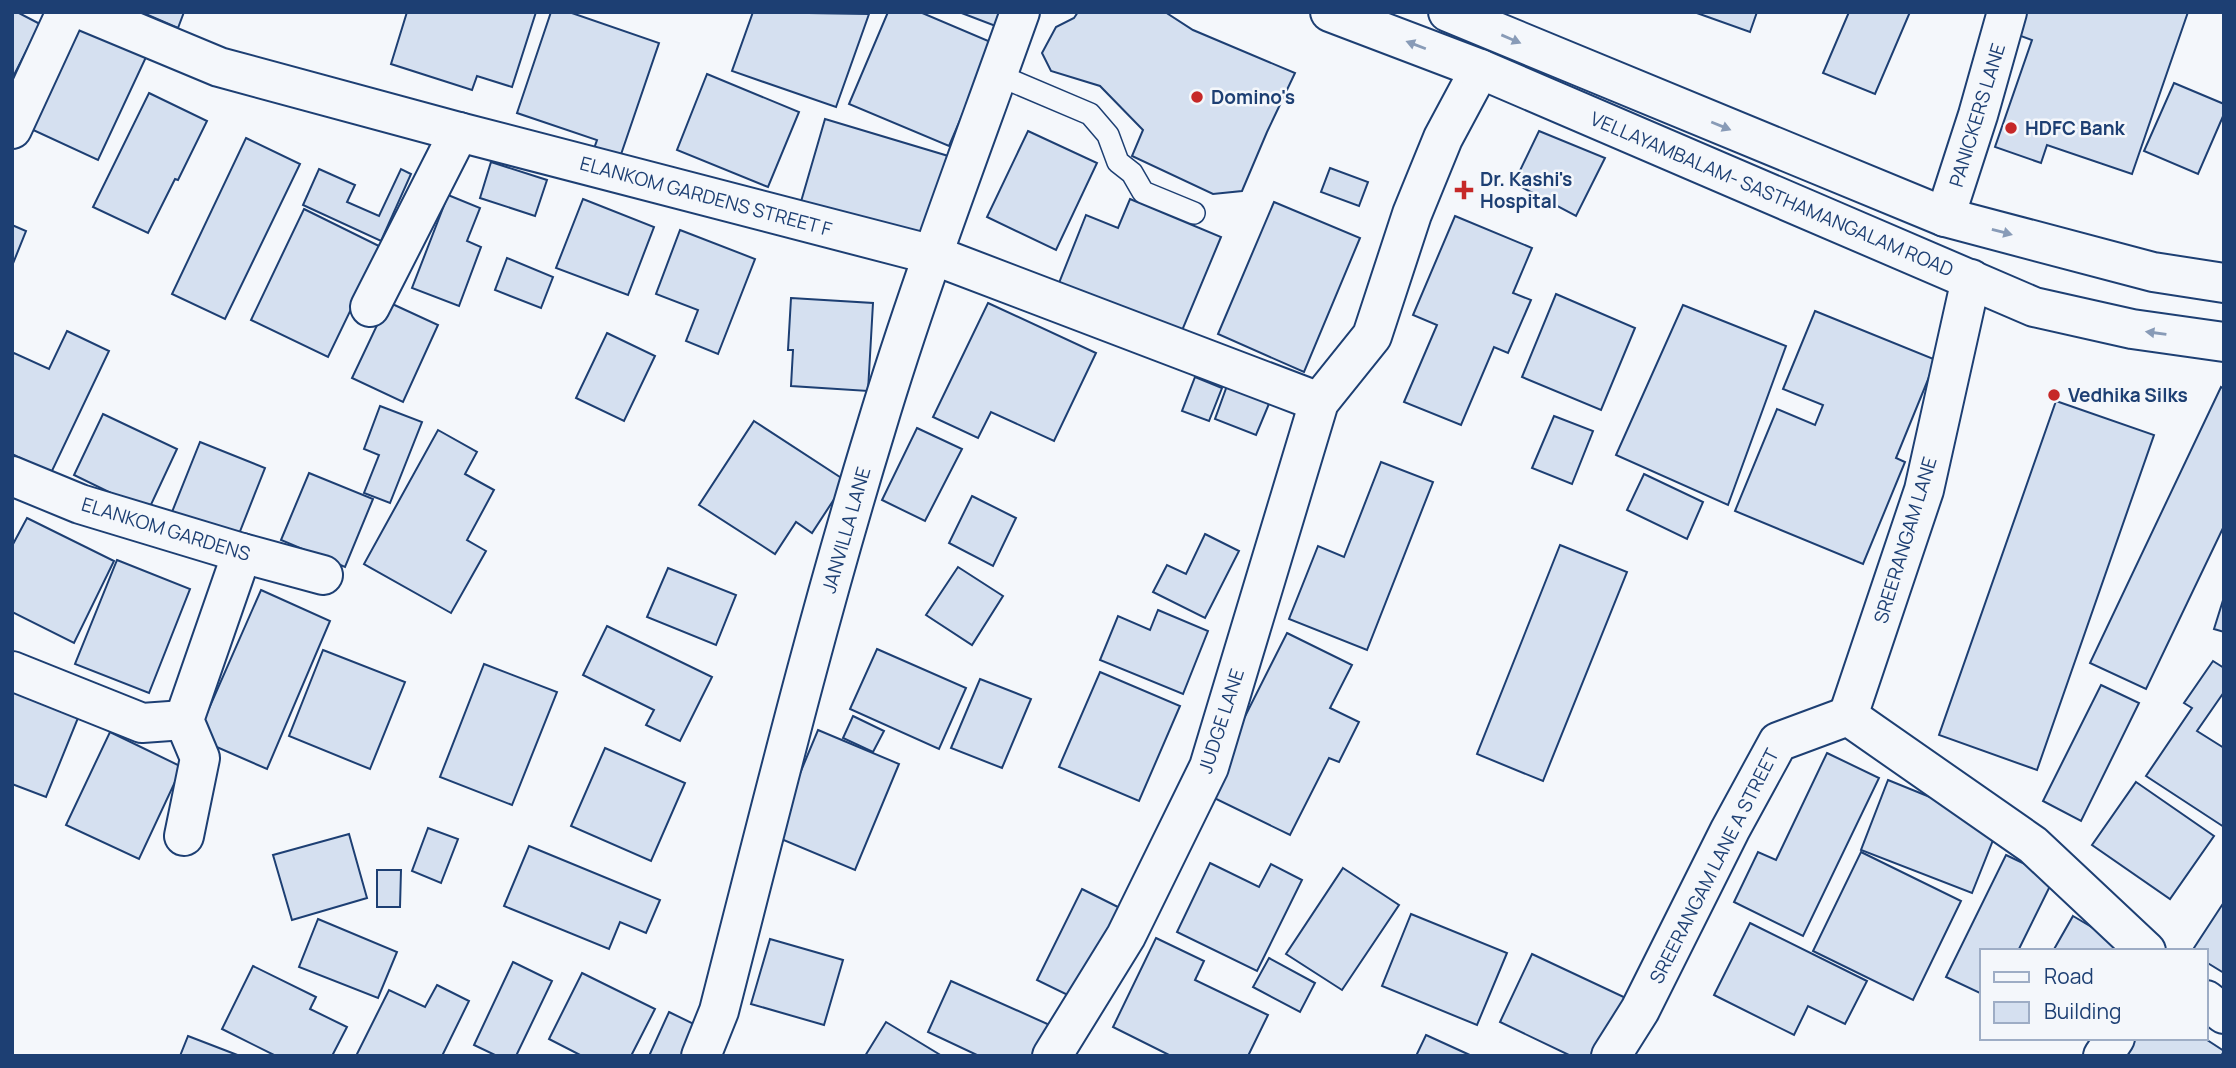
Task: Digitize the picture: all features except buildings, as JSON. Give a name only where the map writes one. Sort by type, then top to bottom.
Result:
[{"type":"street","points":[[12,129],[66,12]]},
{"type":"street","name":"ELANKOM GARDENS STREET F","points":[[87,12],[219,67],[933,255],[1319,402]]},
{"type":"street","name":"JANVILLA LANE","points":[[701,1056],[719,1011],[831,579],[877,425],[933,255],[1020,12]]},
{"type":"street","name":"VELLAYAMBALAM- SASTHAMANGALAM ROAD","points":[[1330,12],[1480,69],[2034,307],[2132,329],[2224,342]]},
{"type":"street","points":[[1448,12],[1945,217],[2153,272],[2224,283]]},
{"type":"street","name":"PANICKERS LANE","points":[[1945,217],[2007,12]]},
{"type":"street","points":[[1319,402],[1372,336],[1418,201],[1443,138],[1480,69]]},
{"type":"street","points":[[370,307],[459,132]]},
{"type":"street","name":"SREERANGAM LANE","points":[[1849,716],[1924,490],[1971,279]]},
{"type":"street","name":"JUDGE LANE","points":[[1052,1056],[1126,936],[1209,767],[1319,402]]},
{"type":"street","name":"ELANKOM GARDENS","points":[[12,476],[80,504],[323,575]]},
{"type":"street","points":[[184,836],[200,758],[184,720],[242,553]]},
{"type":"street","points":[[12,671],[142,723],[184,720]]},
{"type":"street","points":[[1849,716],[2033,845],[2144,949]]},
{"type":"street","name":"SREERANGAM LANE A STREET","points":[[1611,1056],[1640,1010],[1730,830],[1778,742],[1849,716]]},
{"type":"street","points":[[2208,1002],[2224,1014]]},
{"type":"street","points":[[2104,1056],[2114,1040]]},
{"type":"lane","points":[[998,75],[1090,114],[1108,135],[1118,162],[1132,173],[1143,192],[1194,213]]},
{"type":"place","name":"Domino's","points":[[1197,97]]},
{"type":"place","name":"HDFC Bank","points":[[2011,128]]},
{"type":"place","name":"Dr. Kashi's Hospital","points":[[1464,190]]},
{"type":"place","name":"Vedhika Silks","points":[[2054,395]]}]
